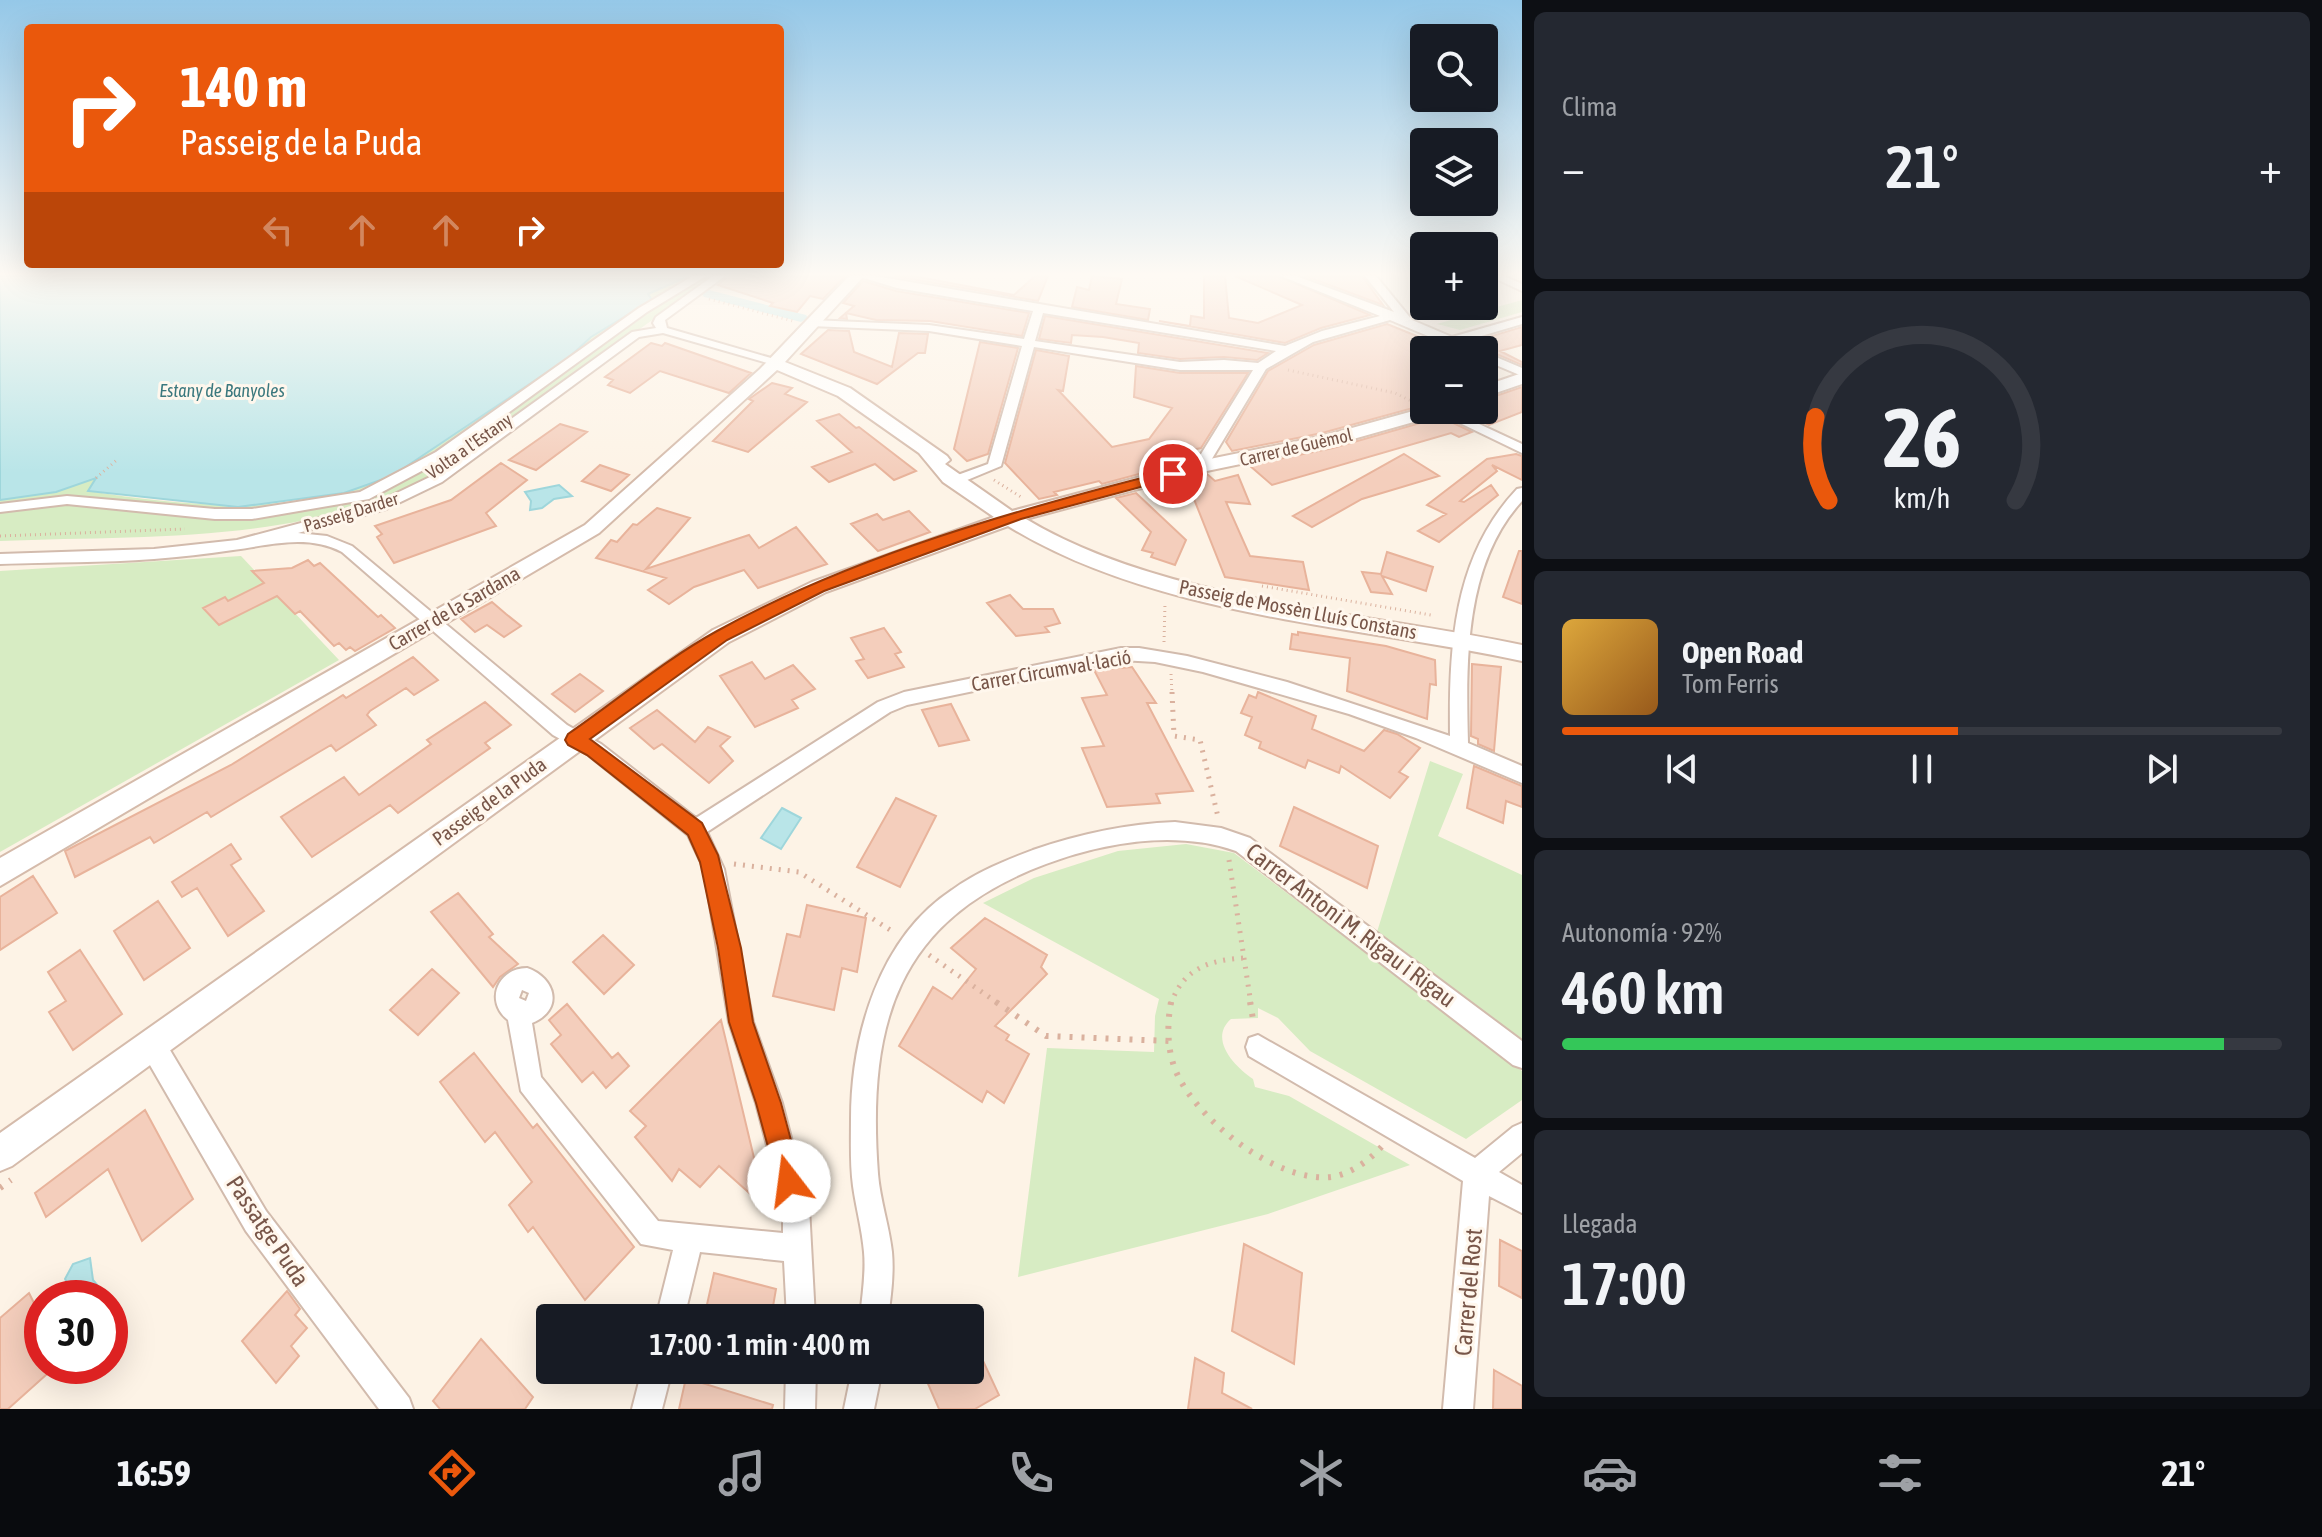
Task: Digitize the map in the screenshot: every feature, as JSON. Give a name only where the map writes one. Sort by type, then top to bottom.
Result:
[{"type":"main road","name":"Carrer de la Sardana","points":[[0,873],[592,529],[794,342]]},
{"type":"main road","name":"Passeig de Mossèn Lluís Constans","points":[[774,363],[844,392],[1020,522]]},
{"type":"main road","points":[[1498,386],[1522,375]]},
{"type":"main road","name":"Carrer de Guèmol","points":[[1020,522],[1200,467],[1326,441],[1410,416]]},
{"type":"main road","name":"Passeig de Mossèn Lluís Constans","points":[[930,458],[940,471],[1020,522],[1125,570],[1183,589],[1522,653]]},
{"type":"main road","name":"Passeig de la Puda","points":[[0,1154],[721,636],[819,587],[1020,522]]},
{"type":"street","name":"Passeig Darder","points":[[0,508],[67,500],[215,514],[252,514],[364,496],[441,455],[598,342]]},
{"type":"street","name":"Passeig Darder","points":[[0,559],[154,554],[260,540],[381,506],[437,479],[625,342]]},
{"type":"street","name":"Passeig de Mossèn Lluís Constans","points":[[703,342],[774,363]]},
{"type":"street","points":[[1010,342],[1180,366],[1261,367]]},
{"type":"street","points":[[963,478],[994,466],[1030,342]]},
{"type":"street","points":[[1239,342],[1288,350]]},
{"type":"street","points":[[1200,467],[1261,367],[1288,350],[1313,342]]},
{"type":"street","points":[[1498,363],[1522,375]]},
{"type":"street","points":[[1466,424],[1522,449]]},
{"type":"street","points":[[1215,442],[1227,454],[1245,459]]},
{"type":"street","points":[[1459,745],[1457,700],[1464,621],[1481,554],[1501,511],[1522,492]]},
{"type":"street","points":[[260,540],[311,539],[339,544],[576,740],[695,829],[711,862],[741,1022],[769,1103],[796,1207],[800,1304]]},
{"type":"street","name":"Carrer Circumval·lació","points":[[695,829],[884,707],[904,699],[1121,654],[1168,657],[1319,697],[1459,745],[1522,775]]},
{"type":"street","name":"Carrer Antoni M. Rigau i Rigau","points":[[875,1304],[878,1254],[865,1174],[866,1074],[886,983],[909,942],[942,907],[1028,859],[1084,844],[1156,831],[1224,836],[1243,844],[1522,1056]]},
{"type":"street","points":[[519,1013],[530,1082],[651,1234],[798,1248]]},
{"type":"street","name":"Passatge Puda","points":[[152,1044],[256,1221],[398,1409]]},
{"type":"street","points":[[1258,1047],[1522,1200]]},
{"type":"street","points":[[1477,1174],[1522,1136]]},
{"type":"street","name":"Carrer del Rost","points":[[1458,1409],[1477,1174]]},
{"type":"street","points":[[674,1304],[690,1238]]},
{"type":"street","points":[[647,1409],[653,1384]]},
{"type":"street","points":[[800,1409],[801,1384]]},
{"type":"street","points":[[859,1409],[864,1384]]},
{"type":"path","points":[[1261,367],[1277,367],[1387,391],[1410,400]]},
{"type":"path","points":[[96,478],[118,459]]},
{"type":"path","points":[[0,536],[197,528]]},
{"type":"path","points":[[1165,600],[1164,643],[1168,657],[1174,736],[1200,740],[1213,804],[1224,836],[1258,1047]]},
{"type":"path","points":[[711,862],[799,872],[909,942],[1046,1036],[1169,1041]]},
{"type":"path","points":[[1244,958],[1220,959],[1190,972],[1173,996],[1167,1029],[1174,1069],[1198,1106],[1238,1144],[1281,1167],[1327,1177],[1366,1162],[1382,1146],[1389,1123]]},
{"type":"green space","points":[[586,342],[622,342],[435,475],[384,498],[332,514],[223,532],[0,541],[0,500],[56,492],[92,478],[98,478],[88,491],[204,504],[280,503],[355,489],[392,476],[567,359]]},
{"type":"green space","points":[[241,556],[339,660],[0,852],[0,571]]},
{"type":"green space","points":[[1430,761],[1463,774],[1438,836],[1522,875],[1522,1041],[1377,932]]},
{"type":"green space","points":[[1186,844],[1234,853],[1522,1071],[1522,1100],[1466,1139],[1310,1051],[1278,1018],[1258,1008],[1258,1018],[1231,1019],[1222,1035],[1223,1044],[1232,1060],[1253,1079],[1255,1087],[1289,1096],[1410,1165],[1268,1214],[1018,1277],[1047,1048],[1154,1052],[1159,999],[983,903],[1034,878],[1118,851]]},
{"type":"water","name":"Estany de Banyoles","points":[[0,342],[586,342],[567,359],[392,476],[344,493],[238,507],[88,491],[96,478],[56,492],[0,500]]},
{"type":"water","points":[[559,485],[572,496],[554,499],[542,508],[530,510],[531,501],[525,492]]},
{"type":"water","points":[[782,808],[801,818],[781,849],[761,838]]},
{"type":"water","points":[[90,1258],[93,1280],[66,1280],[73,1264]]},
{"type":"building","points":[[815,342],[852,342],[854,352],[892,367],[897,342],[927,342],[925,353],[918,353],[877,384],[801,354]]},
{"type":"building","points":[[980,342],[1018,348],[988,454],[967,461],[954,449]]},
{"type":"building","points":[[1132,342],[1200,342],[1268,353],[1257,360],[1224,357],[1180,359],[1138,353],[1139,343]]},
{"type":"building","points":[[1325,342],[1410,342],[1410,409],[1322,433],[1232,451],[1226,442],[1268,371]]},
{"type":"building","points":[[1498,342],[1522,342],[1522,345],[1500,351],[1522,362],[1522,365],[1498,355]]},
{"type":"building","points":[[651,343],[662,346],[665,343],[751,373],[729,393],[660,371],[630,393],[608,385],[613,380],[605,377]]},
{"type":"building","points":[[1036,350],[1069,356],[1063,391],[1058,390],[1112,447],[1149,439],[1172,408],[1134,397],[1136,366],[1180,373],[1248,373],[1201,448],[1182,452],[1191,460],[1102,484],[1099,481],[1054,492],[1057,495],[1039,499],[1005,463]]},
{"type":"building","points":[[772,383],[792,388],[785,394],[807,402],[748,452],[713,441],[753,401],[749,399]]},
{"type":"building","points":[[1522,387],[1522,412],[1498,421],[1498,395]]},
{"type":"building","points":[[839,414],[916,471],[894,480],[875,464],[829,482],[812,467],[852,452],[817,421]]},
{"type":"building","points":[[560,424],[587,432],[536,470],[509,460]]},
{"type":"building","points":[[1417,424],[1455,424],[1472,432],[1459,437],[1451,433],[1272,485],[1249,465],[1333,448]]},
{"type":"building","points":[[1404,454],[1439,476],[1362,499],[1312,527],[1293,516]]},
{"type":"building","points":[[1516,454],[1522,456],[1522,480],[1492,465],[1497,471],[1460,501],[1464,502],[1491,485],[1498,495],[1439,542],[1418,531],[1446,514],[1427,505],[1487,459]]},
{"type":"building","points":[[501,463],[527,480],[486,513],[496,526],[394,563],[377,537],[382,534],[375,526],[451,500]]},
{"type":"building","points":[[600,465],[629,475],[611,491],[582,481]]},
{"type":"building","points":[[1207,474],[1215,481],[1238,475],[1250,504],[1226,502],[1250,556],[1303,562],[1309,590],[1225,577],[1186,479]]},
{"type":"building","points":[[1136,493],[1186,540],[1175,565],[1151,557],[1153,553],[1142,550],[1151,532],[1116,498]]},
{"type":"building","points":[[657,508],[690,518],[646,569],[749,535],[759,548],[796,527],[827,564],[758,588],[744,570],[694,587],[669,604],[648,590],[666,578],[596,558],[611,540],[617,542],[633,524],[637,525]]},
{"type":"building","points":[[909,511],[930,532],[878,551],[851,524],[877,514],[883,520]]},
{"type":"building","points":[[1519,551],[1522,551],[1522,604],[1503,597]]},
{"type":"building","points":[[1387,552],[1433,567],[1426,591],[1382,576],[1392,594],[1371,592],[1362,572],[1381,574]]},
{"type":"building","points":[[308,560],[314,566],[320,563],[378,617],[381,615],[395,628],[355,651],[350,647],[346,650],[339,643],[334,646],[300,611],[295,614],[277,596],[219,625],[203,608],[225,597],[228,601],[264,583],[252,571],[292,568]]},
{"type":"building","points":[[1010,595],[1023,609],[1053,609],[1060,623],[1045,627],[1049,632],[1016,636],[987,603]]},
{"type":"building","points":[[492,602],[521,626],[504,637],[487,625],[475,632],[461,619]]},
{"type":"building","points":[[884,628],[901,652],[895,654],[904,667],[868,678],[856,661],[864,659],[851,638]]},
{"type":"building","points":[[1298,632],[1386,646],[1435,660],[1436,685],[1430,684],[1427,719],[1347,691],[1350,658],[1290,649],[1292,634],[1298,635]]},
{"type":"building","points":[[413,657],[438,680],[414,695],[406,688],[370,711],[367,715],[376,725],[336,751],[331,745],[211,817],[207,812],[154,843],[150,837],[75,877],[65,851],[231,765],[343,695],[346,698]]},
{"type":"building","points":[[752,662],[765,679],[793,665],[815,689],[792,700],[798,708],[755,727],[720,676]]},
{"type":"building","points":[[1472,664],[1501,667],[1494,751],[1478,744],[1478,739],[1471,736]]},
{"type":"building","points":[[1132,667],[1156,703],[1147,703],[1193,791],[1156,794],[1160,803],[1107,807],[1082,748],[1104,746],[1082,698],[1107,695],[1094,670]]},
{"type":"building","points":[[580,674],[603,691],[575,712],[552,694]]},
{"type":"building","points":[[1258,692],[1316,716],[1312,729],[1364,751],[1384,730],[1397,734],[1420,748],[1399,772],[1408,777],[1390,798],[1341,766],[1339,773],[1308,760],[1305,768],[1259,748],[1261,742],[1245,735],[1252,717],[1241,713],[1249,695],[1256,698]]},
{"type":"building","points":[[485,702],[511,725],[485,743],[490,748],[398,813],[390,805],[312,857],[281,817],[344,777],[359,795],[431,744],[427,740]]},
{"type":"building","points":[[951,704],[969,740],[939,746],[922,710]]},
{"type":"building","points":[[657,710],[695,742],[708,727],[730,737],[720,746],[733,761],[709,783],[662,744],[654,749],[630,728]]},
{"type":"building","points":[[1474,766],[1522,786],[1522,807],[1506,801],[1503,823],[1467,808]]},
{"type":"building","points":[[896,798],[936,816],[900,887],[857,867]]},
{"type":"building","points":[[1294,807],[1378,846],[1367,888],[1280,846]]},
{"type":"building","points":[[231,844],[241,859],[231,865],[264,911],[228,936],[197,888],[182,897],[172,882]]},
{"type":"building","points":[[33,876],[57,913],[0,950],[0,897]]},
{"type":"building","points":[[458,893],[493,934],[489,937],[518,964],[500,977],[493,987],[431,912]]},
{"type":"building","points":[[158,901],[190,948],[144,980],[114,931]]},
{"type":"building","points":[[807,905],[866,918],[857,972],[842,968],[834,1010],[773,996],[787,934],[800,937]]},
{"type":"building","points":[[985,918],[1047,955],[1041,967],[1047,974],[995,1026],[1009,1035],[1006,1040],[1029,1054],[1004,1103],[987,1091],[982,1102],[899,1046],[933,987],[952,999],[976,969],[951,948]]},
{"type":"building","points":[[603,935],[634,965],[604,994],[573,962]]},
{"type":"building","points":[[80,950],[122,1014],[73,1050],[49,1012],[66,1001],[48,972]]},
{"type":"building","points":[[432,969],[459,993],[418,1035],[390,1010]]},
{"type":"building","points":[[567,1004],[612,1058],[618,1053],[629,1066],[606,1088],[593,1072],[582,1082],[551,1044],[561,1035],[549,1020]]},
{"type":"building","points":[[721,1020],[766,1208],[719,1166],[700,1187],[679,1169],[672,1181],[635,1137],[646,1126],[630,1111]]},
{"type":"building","points":[[474,1053],[533,1128],[537,1124],[634,1247],[585,1300],[533,1227],[528,1232],[509,1205],[532,1182],[495,1132],[485,1142],[440,1082]]},
{"type":"building","points":[[145,1110],[193,1199],[142,1241],[108,1169],[46,1217],[35,1193]]},
{"type":"building","points":[[1500,1240],[1522,1251],[1522,1298],[1499,1286]]},
{"type":"building","points":[[1244,1244],[1302,1273],[1294,1364],[1232,1331]]},
{"type":"building","points":[[714,1273],[776,1289],[773,1304],[707,1304]]},
{"type":"building","points":[[287,1291],[300,1309],[295,1315],[307,1328],[291,1346],[299,1356],[276,1383],[242,1341]]},
{"type":"building","points":[[24,1297],[24,1384],[36,1384],[8,1409],[0,1409],[0,1318]]},
{"type":"building","points":[[481,1339],[533,1397],[525,1409],[440,1409],[433,1401]]},
{"type":"building","points":[[1195,1358],[1224,1373],[1222,1393],[1252,1409],[1188,1409]]},
{"type":"building","points":[[984,1363],[999,1395],[975,1409],[939,1409],[928,1384],[984,1384]]},
{"type":"building","points":[[1494,1370],[1522,1386],[1522,1409],[1493,1409]]},
{"type":"building","points":[[685,1384],[705,1384],[773,1405],[772,1409],[679,1409]]},
{"type":"route","points":[[789,1181],[769,1103],[741,1022],[714,869],[695,829],[594,749],[575,740],[721,636],[819,587],[1016,516],[1173,474]]}]
